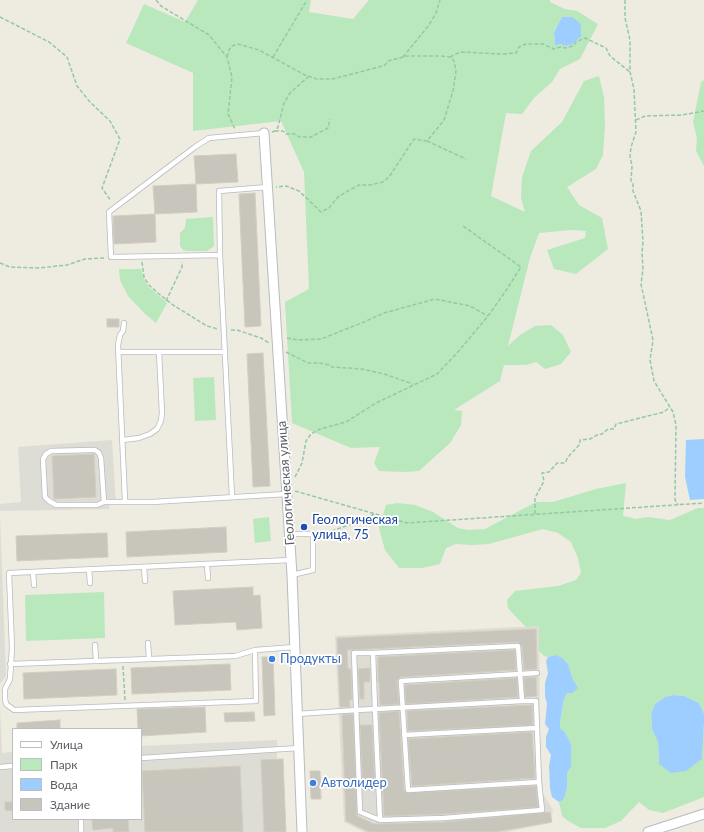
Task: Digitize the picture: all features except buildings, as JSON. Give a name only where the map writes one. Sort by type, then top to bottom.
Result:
[{"type":"street","name":"Геологическая улица","points":[[264,133],[292,575],[302,832]]},
{"type":"street","points":[[648,832],[704,814]]},
{"type":"lane","points":[[220,255],[111,257],[109,212],[209,138],[264,133]]},
{"type":"lane","points":[[232,497],[220,255],[219,191],[268,188]]},
{"type":"lane","points":[[124,323],[119,341],[119,352],[125,502]]},
{"type":"lane","points":[[119,352],[225,352]]},
{"type":"lane","points":[[122,440],[139,438],[150,434],[157,429],[162,420],[159,352]]},
{"type":"lane","points":[[104,502],[101,458],[96,450],[51,451],[46,454],[43,459],[45,497],[48,501],[56,505],[97,505],[104,502],[152,502],[232,497],[286,491]]},
{"type":"lane","points":[[289,534],[312,534],[313,570],[292,575]]},
{"type":"lane","points":[[255,650],[256,701],[14,710],[6,704],[2,698],[10,679],[12,648],[9,573],[291,560]]},
{"type":"lane","points":[[207,564],[208,578]]},
{"type":"lane","points":[[144,567],[145,580]]},
{"type":"lane","points":[[89,570],[90,583]]},
{"type":"lane","points":[[33,572],[34,585]]},
{"type":"lane","points":[[148,643],[149,659]]},
{"type":"lane","points":[[95,645],[96,661]]},
{"type":"lane","points":[[297,714],[357,710],[375,709],[403,708],[522,702],[536,701],[539,782],[542,810],[444,818],[380,820],[360,812],[357,710],[354,654],[518,646],[522,702]]},
{"type":"lane","points":[[10,664],[235,656],[255,650],[295,647]]},
{"type":"lane","points":[[373,653],[380,820]]},
{"type":"lane","points":[[537,673],[401,681],[408,790],[539,782]]},
{"type":"lane","points":[[404,735],[537,728]]},
{"type":"lane","points":[[142,758],[299,748]]},
{"type":"lane","points":[[0,767],[12,766]]},
{"type":"lane","points":[[81,820],[81,832]]},
{"type":"path","points":[[156,0],[160,6],[209,34],[227,56]]},
{"type":"path","points":[[273,57],[307,0]]},
{"type":"path","points":[[403,57],[429,25],[436,13],[440,0]]},
{"type":"path","points":[[625,0],[625,18],[630,40],[630,72],[634,89],[634,114],[636,120],[636,132],[631,147],[630,156],[632,166],[631,181],[633,184],[633,191],[641,211],[643,269],[641,284],[653,340],[650,360],[654,381],[673,412],[676,425],[675,500],[678,504]]},
{"type":"path","points":[[0,17],[49,42],[67,57],[77,86],[90,102],[110,121],[120,139],[102,188],[116,206]]},
{"type":"path","points":[[239,135],[228,114],[232,77],[227,56],[228,50],[232,46],[238,44],[259,50],[273,57],[285,66],[317,79],[333,79],[379,68],[385,65],[388,61],[403,57],[450,57],[460,52],[502,54],[516,53],[519,47],[526,44],[543,44],[554,49],[560,46],[565,48],[573,46],[576,42],[585,38],[606,48],[610,56],[630,72]]},
{"type":"path","points":[[427,141],[444,120],[451,99],[456,71],[454,61],[450,57]]},
{"type":"path","points":[[275,131],[278,127],[284,103],[290,93],[309,76]]},
{"type":"path","points":[[636,120],[645,116],[682,115],[704,110]]},
{"type":"path","points":[[264,133],[275,131],[286,134],[295,134],[299,137],[311,137],[328,128],[330,119]]},
{"type":"path","points":[[268,188],[286,186],[300,191],[321,212],[329,208],[346,192],[359,185],[370,186],[383,182],[389,177],[414,139],[427,141],[466,159]]},
{"type":"path","points":[[463,226],[521,267],[505,292],[488,316],[437,374],[376,403],[346,422],[320,429],[311,434],[306,441],[302,463],[286,491],[407,523],[704,503]]},
{"type":"path","points":[[141,256],[144,277],[149,285],[166,301],[207,326],[224,330],[237,330],[261,338],[308,363],[319,363],[330,365],[332,367],[362,369],[384,374],[414,384]]},
{"type":"path","points":[[166,301],[182,267],[183,256]]},
{"type":"path","points":[[0,263],[10,267],[39,268],[67,265],[85,259],[111,257]]},
{"type":"path","points":[[277,336],[298,340],[321,339],[384,313],[435,299],[470,306],[488,316]]},
{"type":"path","points":[[536,514],[535,498],[544,481],[542,473],[549,472],[558,463],[565,463],[568,457],[580,444],[580,440],[590,439],[602,434],[608,429],[614,429],[616,424],[664,412],[670,407]]},
{"type":"path","points":[[312,534],[326,533],[366,519],[374,514]]},
{"type":"path","points":[[123,660],[124,695],[126,706]]},
{"type":"shaded area","points":[[112,440],[116,504],[109,505],[109,509],[0,511],[0,504],[21,502],[18,447]]},
{"type":"shaded area","points":[[0,513],[6,676],[0,684]]},
{"type":"shaded area","points":[[539,626],[540,743],[543,794],[553,810],[550,823],[507,832],[364,832],[344,822],[335,636]]},
{"type":"shaded area","points":[[0,707],[2,753],[12,752],[12,820],[142,820],[142,746],[277,740],[277,759],[283,759],[286,832],[0,832]]},
{"type":"green space","points":[[198,0],[311,0],[309,12],[353,19],[369,0],[550,0],[550,2],[565,9],[577,11],[598,24],[580,59],[560,69],[552,82],[534,98],[522,114],[506,113],[491,196],[525,212],[521,198],[522,177],[531,151],[562,122],[584,81],[599,76],[604,97],[605,126],[603,155],[596,169],[567,187],[579,205],[602,218],[608,249],[576,274],[554,269],[547,250],[585,238],[586,231],[571,230],[539,233],[530,258],[508,346],[520,335],[535,326],[551,325],[563,335],[571,352],[561,364],[545,369],[536,362],[526,365],[504,365],[500,381],[454,410],[462,411],[461,425],[450,443],[419,471],[379,471],[374,463],[380,447],[351,448],[292,423],[285,302],[309,289],[304,172],[281,121],[193,131],[193,73],[126,43],[144,4],[185,22]],"holes":[[[562,17],[581,24],[581,37],[571,45],[566,46],[560,44],[555,46],[554,31]]]},
{"type":"green space","points":[[704,80],[704,166],[696,151],[697,138],[693,122],[701,82]]},
{"type":"green space","points":[[213,217],[214,246],[207,251],[183,250],[180,246],[180,233],[185,228],[186,219]]},
{"type":"green space","points":[[119,269],[141,269],[148,286],[167,303],[156,323],[128,296],[120,280]]},
{"type":"green space","points":[[214,377],[216,420],[195,421],[193,378]]},
{"type":"green space","points":[[626,483],[623,516],[636,519],[648,517],[670,520],[698,508],[704,508],[704,714],[699,703],[684,696],[674,695],[665,697],[655,704],[651,714],[652,729],[658,742],[659,764],[702,759],[704,723],[704,797],[663,813],[649,810],[639,802],[621,821],[605,828],[581,828],[562,816],[559,802],[563,800],[565,796],[567,787],[567,773],[571,767],[571,744],[565,732],[560,728],[564,699],[573,680],[568,664],[556,655],[548,657],[544,656],[539,651],[539,626],[526,627],[508,608],[507,600],[515,591],[558,586],[576,580],[581,573],[578,558],[571,542],[558,533],[543,529],[489,544],[456,544],[446,548],[440,564],[422,568],[399,568],[385,550],[379,528],[386,505],[397,503],[415,505],[433,512],[458,528],[468,530],[485,529],[536,502],[553,502],[596,489]]},
{"type":"green space","points":[[269,517],[271,541],[255,543],[253,519]]},
{"type":"green space","points":[[104,592],[105,638],[26,641],[25,595]]},
{"type":"water","points":[[562,17],[572,17],[581,24],[581,37],[571,45],[566,46],[560,44],[555,46],[554,32]]},
{"type":"water","points":[[704,439],[704,499],[690,500],[685,477],[686,440]]},
{"type":"water","points":[[556,655],[568,664],[573,680],[578,688],[572,693],[567,693],[564,699],[560,722],[560,728],[565,732],[571,744],[571,767],[567,773],[567,787],[565,796],[563,800],[559,802],[552,797],[550,788],[549,766],[551,755],[546,747],[546,737],[549,729],[545,724],[547,704],[545,696],[545,683],[548,673],[546,661],[548,657]]},
{"type":"water","points":[[674,695],[684,696],[699,703],[704,714],[704,723],[702,759],[686,771],[671,773],[659,764],[658,742],[652,729],[651,714],[655,704],[665,697]]},
{"type":"place","name":"Геологическая улица, 75","points":[[304,527]]},
{"type":"place","name":"Продукты","points":[[272,659]]},
{"type":"place","name":"Автолидер","points":[[313,783]]}]
